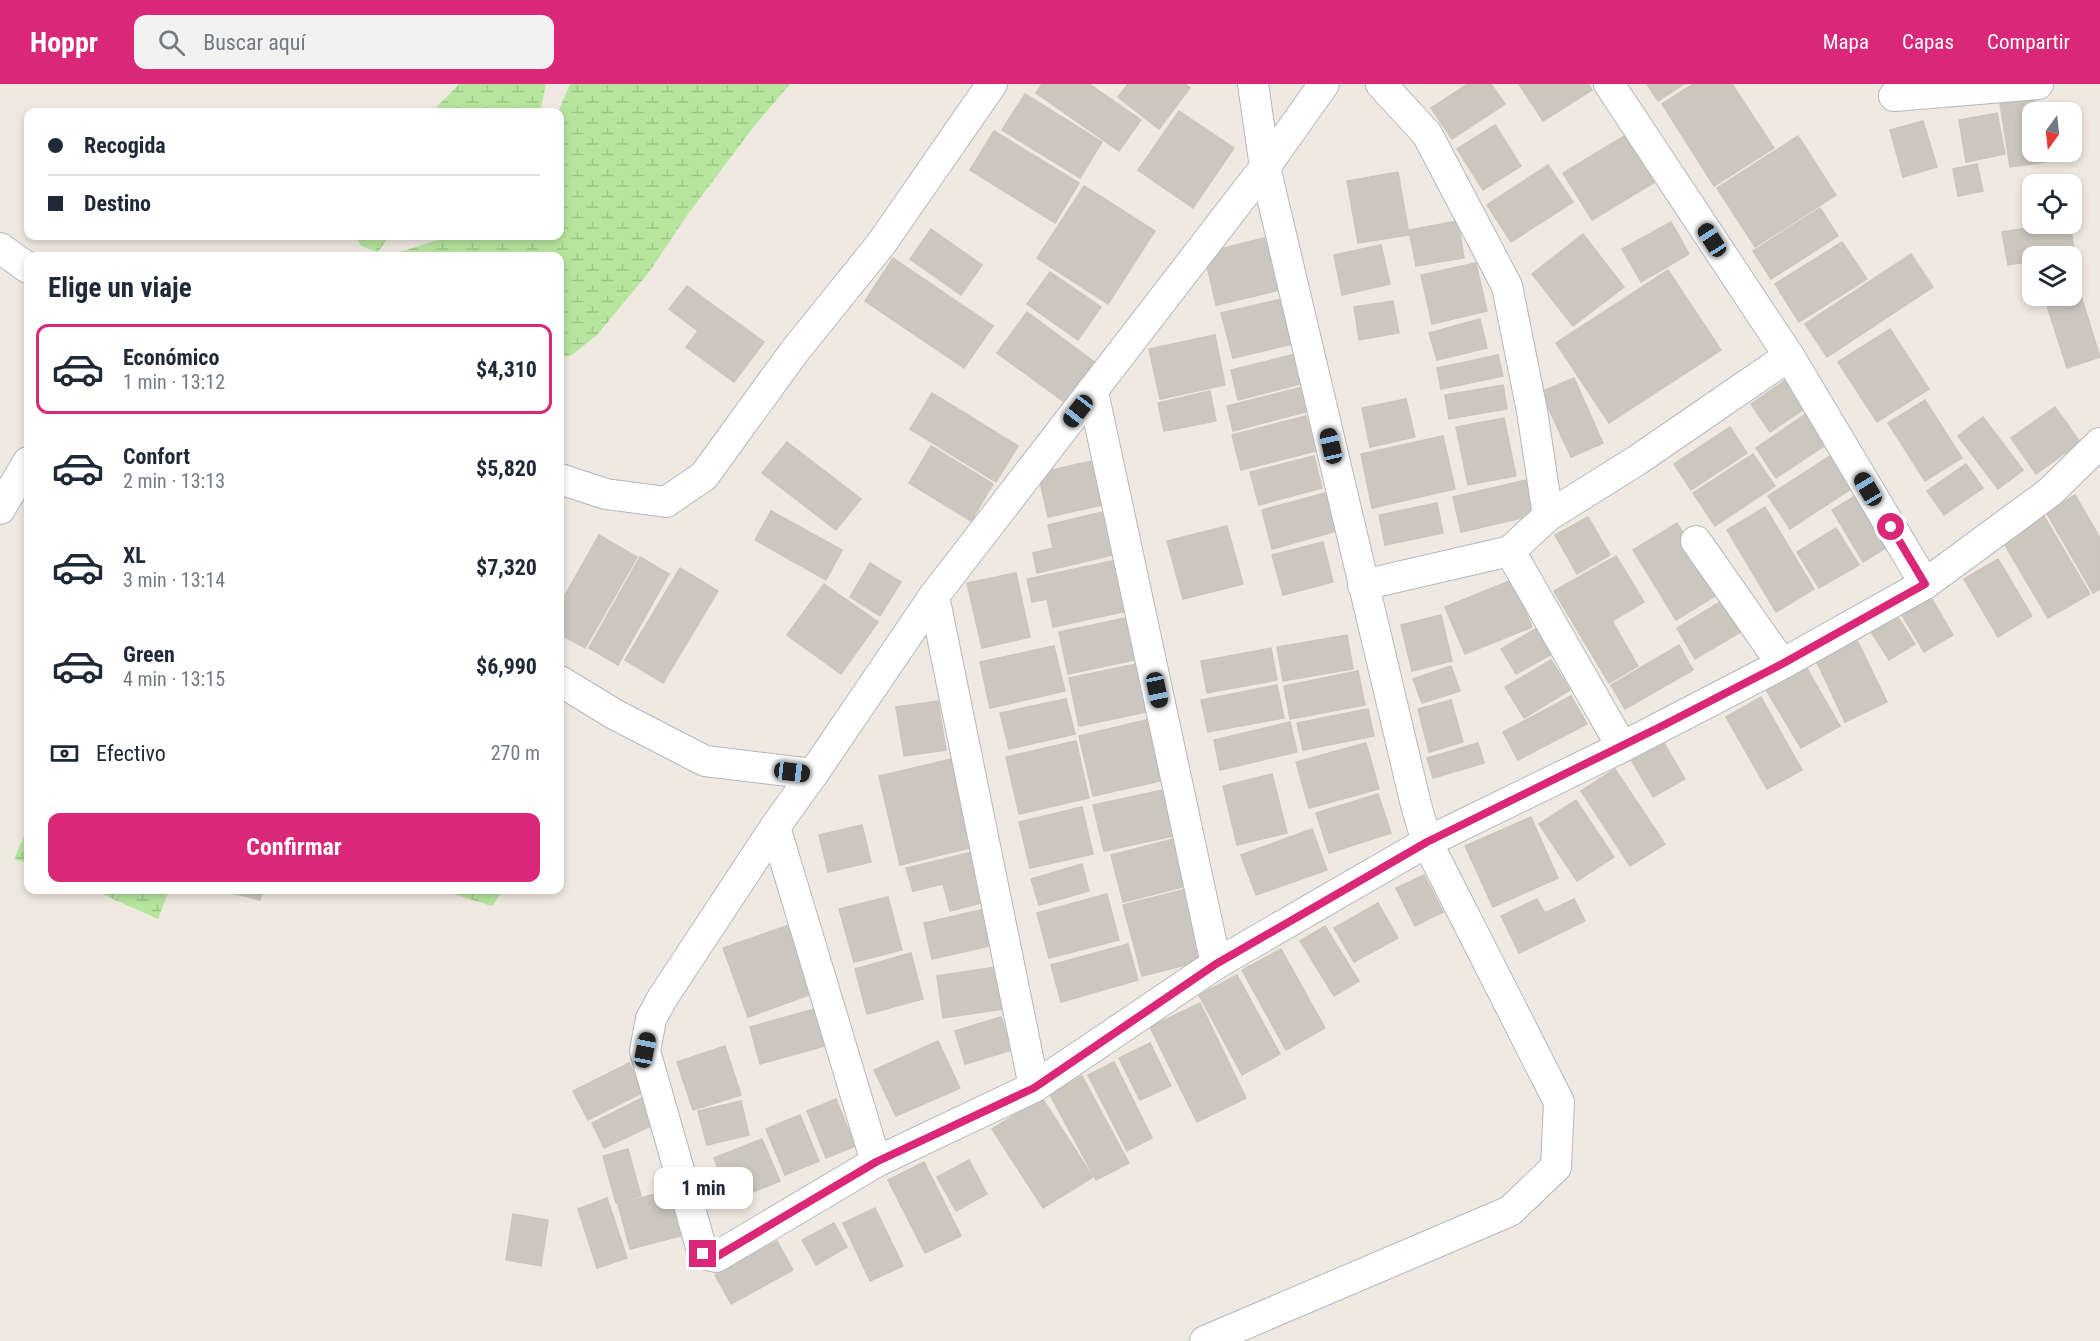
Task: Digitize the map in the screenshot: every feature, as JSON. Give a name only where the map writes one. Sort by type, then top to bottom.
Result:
[{"type":"street","points":[[564,480],[606,494],[666,502],[704,476],[794,352],[881,244],[992,84]]},
{"type":"street","points":[[1205,1341],[1510,1211],[1557,1167],[1559,1102],[1427,842],[1413,794],[1265,167],[1253,84]]},
{"type":"street","points":[[1324,84],[1265,167],[934,596],[775,827],[663,996],[651,1018],[645,1050],[703,1254],[716,1257],[876,1162],[1034,1088],[1216,964],[1427,842],[1623,747],[1782,664],[1925,584],[2050,492],[2100,443]]},
{"type":"street","points":[[1381,84],[1427,134],[1507,286],[1532,411],[1548,516]]},
{"type":"street","points":[[1609,84],[1789,356],[1925,584]]},
{"type":"street","points":[[1894,96],[2038,84]]},
{"type":"street","points":[[0,248],[24,265]]},
{"type":"street","points":[[1364,585],[1510,551],[1548,516],[1636,461],[1789,356]]},
{"type":"street","points":[[1093,392],[1216,964]]},
{"type":"street","points":[[0,509],[24,469]]},
{"type":"street","points":[[1696,541],[1782,664]]},
{"type":"street","points":[[1510,551],[1623,747]]},
{"type":"street","points":[[934,596],[1034,1088]]},
{"type":"street","points":[[564,683],[614,714],[705,761],[813,774]]},
{"type":"street","points":[[775,827],[876,1162]]},
{"type":"green space","points":[[459,84],[546,84],[541,108],[436,108]]},
{"type":"green space","points":[[570,84],[790,84],[755,125],[688,214],[649,272],[597,335],[572,355],[564,357],[564,252],[400,252],[438,240],[564,240],[564,108],[560,108]]},
{"type":"green space","points":[[358,240],[387,240],[378,252],[361,246]]},
{"type":"green space","points":[[24,836],[24,862],[14,859]]},
{"type":"green space","points":[[102,894],[167,894],[158,919]]},
{"type":"green space","points":[[453,894],[500,894],[492,906]]},
{"type":"building","points":[[1042,84],[1089,84],[1141,120],[1119,151],[1036,93]]},
{"type":"building","points":[[1128,84],[1185,84],[1190,88],[1159,129],[1118,97]]},
{"type":"building","points":[[1468,84],[1491,84],[1505,104],[1452,139],[1431,108]]},
{"type":"building","points":[[1519,84],[1588,84],[1592,90],[1543,121]]},
{"type":"building","points":[[1647,84],[1684,84],[1658,101]]},
{"type":"building","points":[[1693,84],[1732,84],[1774,148],[1714,186],[1662,104]]},
{"type":"building","points":[[1025,94],[1102,142],[1080,178],[1002,130]]},
{"type":"building","points":[[2034,97],[2035,102],[2022,102],[2022,162],[2044,162],[2010,167],[2000,103]]},
{"type":"building","points":[[1179,111],[1234,148],[1193,208],[1138,170]]},
{"type":"building","points":[[1997,113],[2005,154],[1966,162],[1959,120]]},
{"type":"building","points":[[1923,121],[1937,167],[1903,177],[1890,130]]},
{"type":"building","points":[[1495,125],[1521,166],[1483,190],[1457,149]]},
{"type":"building","points":[[994,131],[1079,183],[1055,223],[970,170]]},
{"type":"building","points":[[1626,135],[1655,182],[1592,220],[1563,173]]},
{"type":"building","points":[[1798,136],[1836,195],[1755,247],[1717,188]]},
{"type":"building","points":[[1977,164],[1983,191],[1958,196],[1953,169]]},
{"type":"building","points":[[1548,165],[1573,202],[1511,242],[1487,205]]},
{"type":"building","points":[[1398,172],[1409,235],[1358,243],[1347,181]]},
{"type":"building","points":[[1084,186],[1155,231],[1108,304],[1037,258]]},
{"type":"building","points":[[1820,208],[1838,236],[1771,279],[1753,251]]},
{"type":"building","points":[[1458,221],[1464,258],[1416,266],[1409,230]]},
{"type":"building","points":[[1671,222],[1689,254],[1641,282],[1622,249]]},
{"type":"building","points":[[931,229],[982,265],[961,295],[910,259]]},
{"type":"building","points":[[2022,229],[2022,234],[2072,234],[2074,246],[2022,246],[2022,263],[2008,265],[2002,232]]},
{"type":"building","points":[[1583,234],[1624,287],[1573,326],[1532,274]]},
{"type":"building","points":[[1268,237],[1280,290],[1216,305],[1204,253]]},
{"type":"building","points":[[1842,242],[1867,279],[1799,322],[1775,284]]},
{"type":"building","points":[[1381,245],[1390,284],[1342,295],[1334,255]]},
{"type":"building","points":[[1911,254],[1933,287],[1827,357],[1805,324]]},
{"type":"building","points":[[893,258],[993,326],[964,368],[865,301]]},
{"type":"building","points":[[1476,263],[1487,311],[1432,324],[1421,275]]},
{"type":"building","points":[[1668,270],[1721,350],[1609,423],[1556,343]]},
{"type":"building","points":[[1050,272],[1101,307],[1078,340],[1027,304]]},
{"type":"building","points":[[687,286],[764,342],[734,382],[686,347],[698,331],[669,309]]},
{"type":"building","points":[[1286,298],[1297,343],[1233,358],[1221,313]]},
{"type":"building","points":[[2082,299],[2100,357],[2067,368],[2047,306],[2082,306]]},
{"type":"building","points":[[1393,301],[1399,333],[1359,340],[1354,307]]},
{"type":"building","points":[[1027,312],[1097,364],[1067,404],[997,353]]},
{"type":"building","points":[[1480,319],[1487,348],[1437,360],[1429,333]]},
{"type":"building","points":[[1890,329],[1929,389],[1877,422],[1838,362]]},
{"type":"building","points":[[1215,335],[1225,385],[1160,399],[1149,349]]},
{"type":"building","points":[[1300,353],[1308,382],[1238,400],[1231,370]]},
{"type":"building","points":[[1498,355],[1503,376],[1441,389],[1437,368]]},
{"type":"building","points":[[1574,378],[1603,443],[1571,457],[1541,392]]},
{"type":"building","points":[[1787,379],[1807,407],[1770,432],[1751,404]]},
{"type":"building","points":[[1503,385],[1507,409],[1449,419],[1445,395]]},
{"type":"building","points":[[1307,386],[1313,410],[1233,431],[1227,406]]},
{"type":"building","points":[[1210,391],[1216,421],[1164,431],[1158,403]]},
{"type":"building","points":[[932,393],[1018,446],[996,482],[910,429]]},
{"type":"building","points":[[1406,399],[1415,437],[1370,447],[1362,408]]},
{"type":"building","points":[[1925,400],[1962,458],[1925,481],[1888,423]]},
{"type":"building","points":[[2055,407],[2080,442],[2036,474],[2011,438]]},
{"type":"building","points":[[1813,409],[1833,440],[1776,478],[1756,448]]},
{"type":"building","points":[[1306,416],[1316,451],[1241,470],[1232,435]]},
{"type":"building","points":[[1983,417],[2023,470],[1998,489],[1958,436]]},
{"type":"building","points":[[1504,418],[1516,476],[1468,485],[1456,427]]},
{"type":"building","points":[[1730,427],[1747,453],[1691,490],[1674,464]]},
{"type":"building","points":[[1443,436],[1455,489],[1372,508],[1361,454]]},
{"type":"building","points":[[787,442],[861,499],[836,530],[762,473]]},
{"type":"building","points":[[931,446],[993,484],[971,521],[909,483]]},
{"type":"building","points":[[1836,452],[1857,485],[1790,529],[1768,496]]},
{"type":"building","points":[[1753,454],[1775,486],[1715,526],[1693,493]]},
{"type":"building","points":[[1314,456],[1322,488],[1259,505],[1250,472]]},
{"type":"building","points":[[1101,459],[1111,503],[1048,517],[1038,473]]},
{"type":"building","points":[[1966,464],[1983,488],[1944,515],[1927,491]]},
{"type":"building","points":[[1526,480],[1534,515],[1461,532],[1453,497]]},
{"type":"building","points":[[1325,493],[1337,531],[1272,549],[1262,510]]},
{"type":"building","points":[[1860,493],[1892,544],[1863,562],[1832,510]]},
{"type":"building","points":[[2075,495],[2100,538],[2100,589],[2093,593],[2046,512]]},
{"type":"building","points":[[1437,503],[1443,533],[1385,545],[1379,515]]},
{"type":"building","points":[[1765,507],[1814,589],[1776,612],[1727,530]]},
{"type":"building","points":[[1111,510],[1121,553],[1037,573],[1033,553],[1053,548],[1048,525]]},
{"type":"building","points":[[771,511],[842,550],[826,580],[755,540]]},
{"type":"building","points":[[2042,513],[2090,594],[2048,618],[2000,537]]},
{"type":"building","points":[[1588,517],[1610,555],[1577,574],[1555,535]]},
{"type":"building","points":[[1677,523],[1720,593],[1676,620],[1633,550]]},
{"type":"building","points":[[1227,526],[1243,584],[1183,599],[1167,541]]},
{"type":"building","points":[[1836,528],[1859,565],[1819,588],[1797,552]]},
{"type":"building","points":[[599,535],[637,557],[585,648],[564,636],[564,597]]},
{"type":"building","points":[[1323,542],[1333,582],[1283,595],[1272,555]]},
{"type":"building","points":[[1616,556],[1644,602],[1612,621],[1638,666],[1609,683],[1554,591]]},
{"type":"building","points":[[640,557],[669,574],[618,665],[589,648]]},
{"type":"building","points":[[1122,559],[1132,610],[1053,627],[1047,599],[1032,602],[1027,579]]},
{"type":"building","points":[[1998,559],[2032,616],[1998,637],[1964,579]]},
{"type":"building","points":[[870,563],[901,582],[880,616],[850,597]]},
{"type":"building","points":[[680,568],[718,591],[663,683],[625,660]]},
{"type":"building","points":[[1016,573],[1030,637],[982,648],[967,583]]},
{"type":"building","points":[[1512,580],[1532,627],[1465,654],[1445,607]]},
{"type":"building","points":[[824,584],[878,622],[841,674],[787,635]]},
{"type":"building","points":[[1927,591],[1953,635],[1924,652],[1898,608]]},
{"type":"building","points":[[1730,596],[1749,627],[1695,659],[1677,628]]},
{"type":"building","points":[[1894,611],[1915,644],[1889,660],[1868,627]]},
{"type":"building","points":[[1441,615],[1452,661],[1412,671],[1401,625]]},
{"type":"building","points":[[1135,616],[1144,658],[1068,674],[1059,632]]},
{"type":"building","points":[[1537,628],[1552,654],[1516,674],[1501,649]]},
{"type":"building","points":[[1347,635],[1353,669],[1283,681],[1277,647]]},
{"type":"building","points":[[1857,640],[1887,702],[1845,722],[1816,660]]},
{"type":"building","points":[[1679,645],[1693,670],[1625,709],[1611,685]]},
{"type":"building","points":[[1054,646],[1065,691],[990,708],[980,662]]},
{"type":"building","points":[[1271,648],[1277,680],[1207,693],[1201,661]]},
{"type":"building","points":[[1551,660],[1570,690],[1524,718],[1505,687]]},
{"type":"building","points":[[1146,662],[1156,710],[1079,726],[1069,678]]},
{"type":"building","points":[[1805,665],[1840,726],[1801,748],[1765,688]]},
{"type":"building","points":[[1451,666],[1460,691],[1422,703],[1413,679]]},
{"type":"building","points":[[1358,671],[1365,705],[1290,719],[1284,686]]},
{"type":"building","points":[[1277,685],[1284,718],[1208,732],[1201,700]]},
{"type":"building","points":[[1571,696],[1587,724],[1518,760],[1503,732]]},
{"type":"building","points":[[1761,697],[1802,770],[1767,789],[1726,717]]},
{"type":"building","points":[[1066,699],[1075,734],[1009,749],[1000,713]]},
{"type":"building","points":[[1451,700],[1463,742],[1429,752],[1418,709]]},
{"type":"building","points":[[938,701],[946,750],[904,756],[896,707]]},
{"type":"building","points":[[1368,709],[1374,736],[1303,750],[1297,723]]},
{"type":"building","points":[[1154,718],[1169,779],[1093,796],[1079,736]]},
{"type":"building","points":[[1290,722],[1297,752],[1220,770],[1214,740]]},
{"type":"building","points":[[1661,738],[1685,779],[1653,797],[1629,756]]},
{"type":"building","points":[[1076,741],[1089,798],[1019,814],[1006,757]]},
{"type":"building","points":[[1366,743],[1379,789],[1309,808],[1296,762]]},
{"type":"building","points":[[1478,743],[1484,763],[1433,778],[1427,758]]},
{"type":"building","points":[[952,759],[974,847],[900,865],[879,776]]},
{"type":"building","points":[[1615,769],[1665,844],[1630,866],[1581,791]]},
{"type":"building","points":[[1272,774],[1287,833],[1237,845],[1223,786]]},
{"type":"building","points":[[1168,789],[1178,835],[1104,851],[1093,805]]},
{"type":"building","points":[[1378,794],[1391,833],[1329,853],[1316,813]]},
{"type":"building","points":[[1576,800],[1614,857],[1577,881],[1539,824]]},
{"type":"building","points":[[1082,807],[1093,854],[1030,868],[1019,822]]},
{"type":"building","points":[[1531,817],[1558,878],[1493,907],[1465,846]]},
{"type":"building","points":[[862,825],[871,862],[828,872],[819,835]]},
{"type":"building","points":[[1312,829],[1327,870],[1256,895],[1241,855]]},
{"type":"building","points":[[1181,837],[1194,884],[1123,902],[1111,855]]},
{"type":"building","points":[[973,852],[985,902],[950,911],[943,884],[913,891],[906,868]]},
{"type":"building","points":[[1082,864],[1089,891],[1039,905],[1031,879]]},
{"type":"building","points":[[1424,875],[1443,912],[1415,926],[1396,888]]},
{"type":"building","points":[[1191,888],[1209,959],[1142,976],[1123,905]]},
{"type":"building","points":[[236,894],[262,894],[260,900]]},
{"type":"building","points":[[1107,894],[1119,940],[1049,958],[1037,913]]},
{"type":"building","points":[[888,897],[902,950],[854,962],[839,909]]},
{"type":"building","points":[[1537,899],[1545,913],[1574,899],[1585,921],[1519,953],[1501,916]]},
{"type":"building","points":[[1378,903],[1398,938],[1354,962],[1334,928]]},
{"type":"building","points":[[985,909],[994,945],[932,959],[924,923]]},
{"type":"building","points":[[792,924],[817,992],[748,1017],[723,948]]},
{"type":"building","points":[[1325,926],[1359,981],[1334,996],[1300,941]]},
{"type":"building","points":[[1128,944],[1138,980],[1061,1002],[1051,965]]},
{"type":"building","points":[[1281,949],[1325,1028],[1286,1050],[1242,970]]},
{"type":"building","points":[[911,953],[923,999],[867,1014],[855,969]]},
{"type":"building","points":[[1002,966],[1009,1008],[943,1018],[937,976]]},
{"type":"building","points":[[1237,975],[1280,1054],[1242,1075],[1199,995]]},
{"type":"building","points":[[1200,1003],[1246,1098],[1197,1122],[1150,1027]]},
{"type":"building","points":[[818,1008],[828,1045],[760,1064],[750,1027]]},
{"type":"building","points":[[1001,1017],[1012,1050],[965,1064],[955,1031]]},
{"type":"building","points":[[938,1041],[960,1088],[896,1116],[874,1070]]},
{"type":"building","points":[[1150,1043],[1171,1086],[1140,1100],[1119,1058]]},
{"type":"building","points":[[725,1046],[741,1095],[693,1110],[677,1062]]},
{"type":"building","points":[[1114,1062],[1152,1138],[1127,1151],[1088,1075]]},
{"type":"building","points":[[629,1063],[644,1092],[588,1120],[573,1091]]},
{"type":"building","points":[[1082,1076],[1129,1163],[1096,1180],[1049,1093]]},
{"type":"building","points":[[644,1097],[657,1123],[604,1148],[592,1123]]},
{"type":"building","points":[[1042,1098],[1093,1177],[1043,1208],[992,1129]]},
{"type":"building","points":[[836,1099],[855,1146],[826,1158],[807,1111]]},
{"type":"building","points":[[741,1101],[749,1135],[707,1145],[698,1111]]},
{"type":"building","points":[[800,1115],[819,1161],[785,1175],[766,1129]]},
{"type":"building","points":[[762,1139],[780,1181],[731,1201],[714,1158]]},
{"type":"building","points":[[628,1149],[641,1196],[616,1203],[603,1156]]},
{"type":"building","points":[[969,1160],[987,1194],[956,1211],[937,1177]]},
{"type":"building","points":[[924,1162],[961,1236],[925,1253],[888,1180]]},
{"type":"building","points":[[671,1190],[684,1235],[630,1249],[618,1204]]},
{"type":"building","points":[[607,1198],[627,1258],[597,1268],[578,1209]]},
{"type":"building","points":[[875,1208],[903,1266],[870,1281],[843,1223]]},
{"type":"building","points":[[513,1214],[548,1220],[541,1266],[506,1260]]},
{"type":"building","points":[[834,1223],[847,1247],[816,1265],[802,1240]]},
{"type":"building","points":[[777,1241],[793,1270],[731,1304],[715,1275]]},
{"type":"route","points":[[703,1254],[716,1257],[876,1162],[1034,1088],[1216,964],[1427,842],[1623,747],[1782,664],[1925,584],[1891,527]]}]
